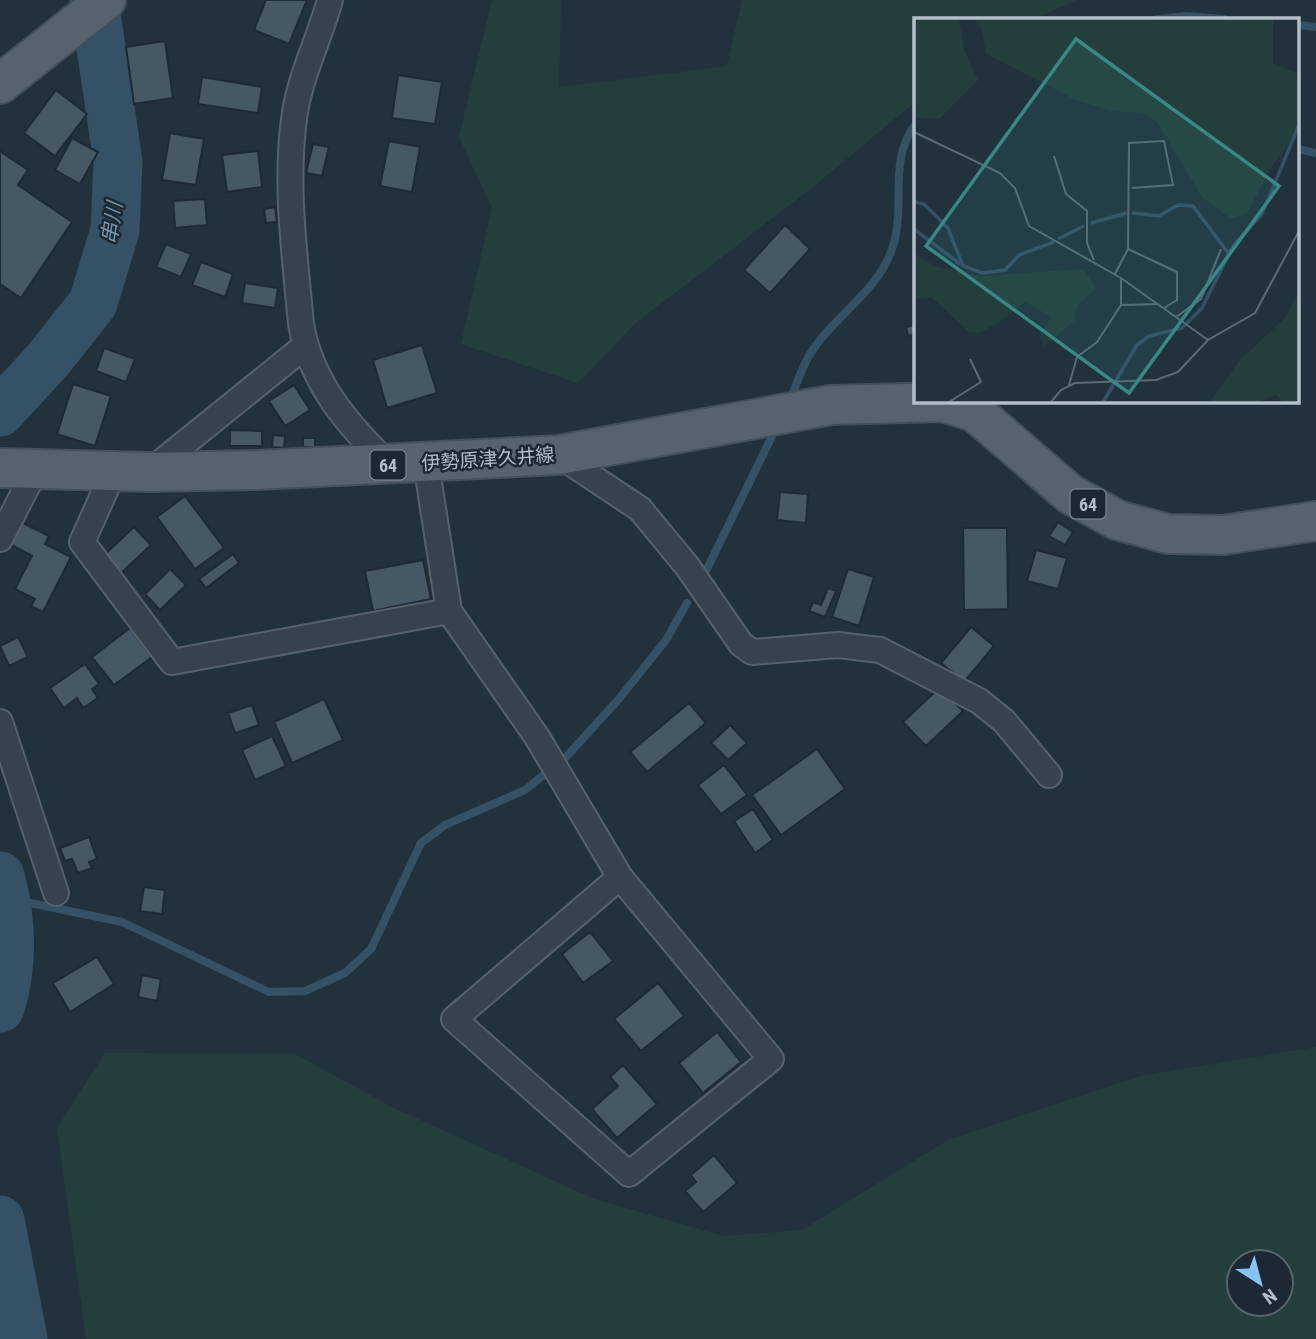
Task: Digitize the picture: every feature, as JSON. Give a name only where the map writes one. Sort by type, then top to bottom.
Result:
[{"type":"main road","points":[[0,84],[106,0]]},
{"type":"main road","name":"伊勢原津久井線","points":[[18,469],[132,472],[408,464],[559,454],[831,405],[914,402]]},
{"type":"main road","name":"伊勢原津久井線","points":[[945,402],[975,412],[1070,494],[1117,520],[1168,534],[1223,535],[1316,521]]},
{"type":"street","points":[[330,0],[321,34],[302,80],[294,118],[290,172],[292,224],[305,346],[334,407],[408,464],[449,611],[537,737],[620,877],[771,1059],[629,1174],[454,1019],[620,877]]},
{"type":"street","points":[[305,346],[132,472],[82,542],[172,662],[449,611]]},
{"type":"street","points":[[559,454],[640,509],[687,566],[741,644],[752,652],[838,645],[880,650],[979,701],[1004,721],[1049,775]]},
{"type":"street","points":[[0,538],[18,469]]},
{"type":"street","points":[[0,723],[57,893]]},
{"type":"green space","points":[[492,0],[561,0],[559,87],[727,66],[742,0],[1077,0],[1036,18],[914,18],[914,103],[812,188],[637,322],[578,383],[461,344],[492,208],[459,137]]},
{"type":"green space","points":[[1316,1047],[1316,1339],[86,1339],[57,1128],[105,1053],[295,1054],[390,1106],[594,1199],[723,1236],[802,1230],[948,1140],[1141,1076]]},
{"type":"building","points":[[266,0],[307,0],[289,44],[254,30]]},
{"type":"building","points":[[165,41],[173,98],[134,104],[126,47]]},
{"type":"building","points":[[398,75],[442,82],[435,124],[392,118]]},
{"type":"building","points":[[202,77],[262,87],[258,113],[198,104]]},
{"type":"building","points":[[56,90],[87,114],[55,156],[24,133]]},
{"type":"building","points":[[170,133],[204,139],[196,185],[162,180]]},
{"type":"building","points":[[72,138],[98,152],[80,184],[55,170]]},
{"type":"building","points":[[389,141],[420,147],[412,192],[380,186]]},
{"type":"building","points":[[313,144],[329,147],[322,176],[306,173]]},
{"type":"building","points":[[0,151],[28,170],[18,185],[72,222],[21,298],[0,284]]},
{"type":"building","points":[[258,151],[262,187],[227,192],[222,155]]},
{"type":"building","points":[[205,199],[207,225],[175,228],[173,201]]},
{"type":"building","points":[[275,207],[277,222],[266,223],[264,209]]},
{"type":"building","points":[[785,225],[810,249],[770,293],[744,270]]},
{"type":"building","points":[[166,244],[191,254],[181,277],[156,267]]},
{"type":"building","points":[[201,262],[233,274],[225,297],[192,285]]},
{"type":"building","points":[[245,283],[278,288],[275,308],[242,303]]},
{"type":"building","points":[[914,324],[914,334],[908,336],[906,327]]},
{"type":"building","points":[[422,345],[437,393],[387,408],[373,360]]},
{"type":"building","points":[[104,348],[135,359],[126,382],[96,371]]},
{"type":"building","points":[[73,384],[111,396],[95,446],[57,434]]},
{"type":"building","points":[[294,385],[310,410],[285,426],[269,401]]},
{"type":"building","points":[[230,430],[262,431],[262,446],[230,446]]},
{"type":"building","points":[[273,435],[285,436],[284,448],[272,447]]},
{"type":"building","points":[[303,438],[315,438],[315,447],[303,447]]},
{"type":"building","points":[[780,492],[808,494],[806,523],[777,520]]},
{"type":"building","points":[[185,496],[224,548],[195,569],[157,517]]},
{"type":"building","points":[[21,522],[49,536],[45,544],[71,557],[43,612],[31,606],[35,599],[15,589],[32,556],[10,544]]},
{"type":"building","points":[[1058,522],[1073,532],[1065,545],[1049,536]]},
{"type":"building","points":[[134,527],[151,545],[119,575],[102,557]]},
{"type":"building","points":[[963,528],[1007,528],[1008,609],[964,610]]},
{"type":"building","points":[[1036,550],[1067,558],[1058,589],[1027,581]]},
{"type":"building","points":[[233,554],[239,563],[206,588],[199,579]]},
{"type":"building","points":[[423,560],[431,599],[373,611],[365,571]]},
{"type":"building","points":[[170,569],[186,585],[160,610],[145,594]]},
{"type":"building","points":[[848,569],[874,577],[859,626],[832,617]]},
{"type":"building","points":[[828,588],[836,591],[825,617],[809,611],[813,602],[821,605]]},
{"type":"building","points":[[971,627],[994,646],[964,682],[941,663]]},
{"type":"building","points":[[130,628],[152,657],[114,685],[92,657]]},
{"type":"building","points":[[18,637],[28,657],[9,666],[0,646]]},
{"type":"building","points":[[85,664],[99,684],[92,689],[98,698],[83,708],[77,698],[64,708],[50,688]]},
{"type":"building","points":[[940,687],[963,711],[926,746],[903,722]]},
{"type":"building","points":[[324,699],[343,740],[292,763],[274,722]]},
{"type":"building","points":[[689,703],[706,723],[647,772],[630,752]]},
{"type":"building","points":[[252,705],[259,725],[235,733],[228,713]]},
{"type":"building","points":[[730,725],[747,743],[728,760],[711,743]]},
{"type":"building","points":[[272,736],[286,766],[255,780],[242,750]]},
{"type":"building","points":[[817,749],[845,789],[781,835],[752,795]]},
{"type":"building","points":[[724,765],[747,795],[721,814],[698,785]]},
{"type":"building","points":[[753,809],[773,840],[755,853],[734,821]]},
{"type":"building","points":[[89,837],[97,859],[89,862],[92,868],[78,873],[72,859],[65,861],[60,848]]},
{"type":"building","points":[[144,887],[165,890],[162,914],[140,911]]},
{"type":"building","points":[[590,932],[613,961],[583,983],[562,954]]},
{"type":"building","points":[[97,957],[114,984],[70,1012],[53,983]]},
{"type":"building","points":[[142,975],[161,979],[157,1001],[138,997]]},
{"type":"building","points":[[658,983],[684,1016],[641,1051],[614,1019]]},
{"type":"building","points":[[717,1032],[741,1062],[703,1093],[679,1063]]},
{"type":"building","points":[[623,1065],[657,1104],[617,1138],[592,1109],[618,1086],[610,1077]]},
{"type":"building","points":[[714,1155],[737,1183],[703,1212],[685,1191],[696,1182],[691,1175]]},
{"type":"waterway","name":"串川","points":[[0,412],[48,360],[93,303],[115,230],[118,162],[94,0]]},
{"type":"waterway","points":[[1167,18],[1211,18]]},
{"type":"waterway","points":[[1298,25],[1316,27]]},
{"type":"waterway","points":[[789,402],[812,350],[869,288],[886,263],[896,233],[902,154],[914,127]]},
{"type":"waterway","points":[[1298,149],[1316,153]]},
{"type":"waterway","points":[[707,569],[777,426]]},
{"type":"waterway","points":[[6,898],[122,922],[269,992],[305,991],[345,973],[371,949],[421,843],[445,825],[525,790],[565,758],[618,700],[666,640],[687,603]]},
{"type":"waterway","name":"串川","points":[[0,876],[10,942],[8,975],[0,1008]]},
{"type":"waterway","name":"串川","points":[[0,1220],[23,1339]]}]
